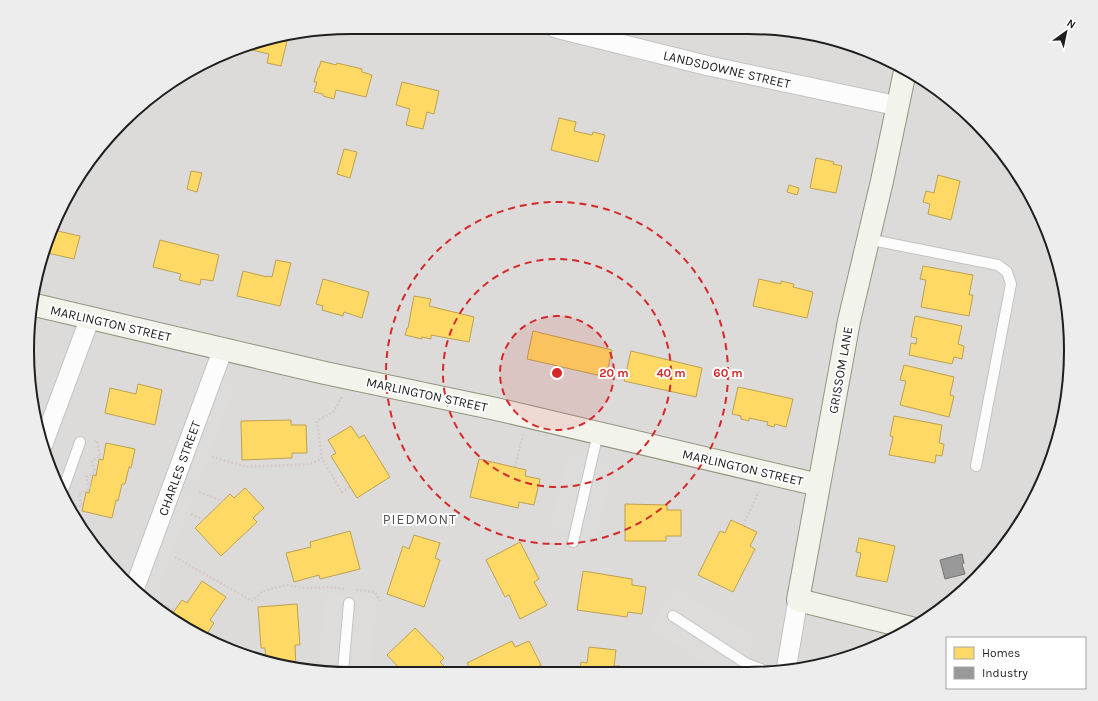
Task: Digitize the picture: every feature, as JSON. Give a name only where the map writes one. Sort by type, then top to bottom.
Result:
[{"type":"street","name":"LANDSDOWNE STREET","points":[[580,34],[709,66],[898,106]]},
{"type":"street","name":"GRISSOM LANE","points":[[787,664],[849,321],[904,75]]},
{"type":"street","name":"MARLINGTON STREET","points":[[37,306],[325,372],[496,409],[819,485]]},
{"type":"street","points":[[46,436],[90,318]]},
{"type":"street","name":"CHARLES STREET","points":[[137,583],[223,349]]},
{"type":"street","points":[[798,600],[904,626]]},
{"type":"lane","points":[[868,239],[998,265],[1007,272],[1011,284],[976,466]]},
{"type":"lane","points":[[573,542],[598,433]]},
{"type":"lane","points":[[65,485],[80,442]]},
{"type":"lane","points":[[343,667],[349,603]]},
{"type":"lane","points":[[673,616],[747,664],[754,667]]},
{"type":"path","points":[[344,393],[332,412],[317,420],[322,459],[342,492],[350,487]]},
{"type":"path","points":[[515,467],[523,435]]},
{"type":"path","points":[[75,507],[82,506],[79,494],[90,488],[86,477],[94,472],[92,461],[100,456],[97,441]]},
{"type":"path","points":[[212,457],[247,467],[310,464],[322,459]]},
{"type":"path","points":[[743,525],[760,489]]},
{"type":"path","points":[[199,492],[223,501]]},
{"type":"path","points":[[191,514],[204,520]]},
{"type":"path","points":[[175,557],[252,601],[263,591],[286,585],[308,588],[331,587],[346,589]]},
{"type":"path","points":[[353,590],[374,592],[380,601]]},
{"type":"path","points":[[159,603],[176,610]]},
{"type":"shaded area","points":[[350,34],[748,34],[789,37],[829,45],[869,58],[906,76],[940,99],[985,142],[999,158],[1022,192],[1040,229],[1047,249],[1058,289],[1061,309],[1064,350],[1063,371],[1058,412],[1053,432],[1040,472],[1022,509],[999,543],[956,588],[940,602],[906,625],[869,643],[829,656],[809,661],[768,666],[350,667],[309,664],[269,656],[229,643],[192,625],[158,602],[127,574],[99,543],[76,509],[58,472],[51,452],[40,412],[34,350],[37,309],[45,269],[58,229],[76,192],[99,158],[142,113],[158,99],[192,76],[229,58],[269,45],[309,37]]},
{"type":"shaded area","points":[[205,365],[225,369],[221,380],[235,385],[197,484],[182,479],[178,490],[193,496],[155,599],[129,576]]},
{"type":"shaded area","points":[[568,454],[613,465],[595,539],[550,528]]},
{"type":"shaded area","points":[[675,587],[757,639],[739,667],[710,667],[649,628]]},
{"type":"shaded area","points":[[326,593],[377,599],[370,667],[319,665]]},
{"type":"building: Homes","points":[[287,40],[281,66],[267,63],[269,54],[252,50]]},
{"type":"building: Homes","points":[[321,61],[362,69],[362,72],[372,75],[366,97],[336,90],[334,99],[314,92],[317,82],[314,82]]},
{"type":"building: Homes","points":[[402,82],[439,91],[434,114],[427,112],[423,129],[406,125],[410,109],[396,105]]},
{"type":"building: Homes","points":[[559,118],[576,122],[574,131],[592,135],[593,132],[605,135],[598,162],[551,150]]},
{"type":"building: Homes","points":[[344,149],[357,152],[350,178],[337,174]]},
{"type":"building: Homes","points":[[816,158],[834,162],[833,164],[842,166],[836,193],[810,188]]},
{"type":"building: Homes","points":[[191,171],[202,173],[197,192],[187,189]]},
{"type":"building: Homes","points":[[938,175],[960,181],[951,220],[928,214],[930,204],[923,202],[926,191],[934,193]]},
{"type":"building: Homes","points":[[789,185],[799,188],[797,195],[787,192]]},
{"type":"building: Homes","points":[[57,231],[80,236],[74,259],[50,254]]},
{"type":"building: Homes","points":[[160,240],[219,255],[213,281],[201,279],[200,285],[179,280],[181,274],[153,267]]},
{"type":"building: Homes","points":[[276,260],[291,263],[280,306],[237,296],[243,271],[272,277]]},
{"type":"building: Homes","points":[[923,266],[973,275],[969,295],[973,295],[969,316],[921,307],[926,280],[920,279]]},
{"type":"building: Homes","points":[[323,279],[369,292],[362,318],[344,312],[343,316],[322,310],[323,306],[316,304]]},
{"type":"building: Homes","points":[[759,279],[781,284],[781,281],[794,284],[793,287],[813,292],[807,318],[753,306]]},
{"type":"building: Homes","points":[[414,296],[431,299],[429,306],[474,317],[469,342],[431,335],[431,339],[422,337],[422,339],[405,335],[408,328]]},
{"type":"building: Homes","points":[[915,316],[962,326],[958,344],[964,346],[962,359],[954,357],[952,364],[909,355],[911,343],[916,344],[917,338],[911,337]]},
{"type":"building: Homes","points":[[533,331],[612,350],[606,377],[527,359]]},
{"type":"building: Homes","points":[[631,351],[702,368],[696,397],[624,381]]},
{"type":"building: Homes","points":[[904,365],[954,377],[950,395],[954,396],[949,417],[900,405],[906,381],[900,380]]},
{"type":"building: Homes","points":[[138,384],[162,390],[155,425],[105,413],[110,388],[136,394]]},
{"type":"building: Homes","points":[[738,387],[793,399],[786,427],[775,424],[774,427],[767,425],[768,422],[749,418],[749,421],[741,419],[741,416],[732,414]]},
{"type":"building: Homes","points":[[894,416],[942,425],[939,443],[944,444],[942,456],[936,455],[935,463],[889,455],[893,437],[890,436]]},
{"type":"building: Homes","points":[[291,420],[291,425],[306,425],[307,453],[292,453],[292,458],[242,460],[241,421]]},
{"type":"building: Homes","points":[[351,426],[359,438],[364,435],[390,477],[357,498],[331,456],[336,453],[328,440]]},
{"type":"building: Homes","points":[[106,443],[135,449],[131,468],[129,467],[125,484],[122,484],[118,501],[116,500],[112,518],[82,511],[86,492],[89,493],[93,475],[96,476],[99,459],[103,460]]},
{"type":"building: Homes","points":[[479,459],[526,470],[525,476],[540,479],[534,505],[519,502],[518,508],[470,497]]},
{"type":"building: Homes","points":[[245,488],[264,508],[253,518],[257,522],[221,556],[195,528],[230,494],[234,498]]},
{"type":"building: Homes","points":[[625,504],[667,505],[667,510],[681,510],[681,536],[666,536],[666,541],[625,541]]},
{"type":"building: Homes","points":[[731,520],[757,532],[750,546],[755,549],[733,592],[698,575],[720,531],[725,533]]},
{"type":"building: Homes","points":[[350,531],[360,569],[320,579],[319,575],[294,582],[286,553],[311,547],[310,542]]},
{"type":"building: Homes","points":[[414,535],[440,543],[435,558],[440,560],[424,607],[387,594],[403,546],[409,549]]},
{"type":"building: Homes","points":[[859,538],[895,546],[887,582],[856,576],[861,553],[856,552]]},
{"type":"building: Homes","points":[[520,542],[539,579],[534,582],[547,605],[520,619],[509,595],[505,597],[486,560]]},
{"type":"building: Homes","points":[[583,571],[632,579],[632,585],[646,587],[642,614],[628,612],[627,617],[577,610]]},
{"type":"building: Homes","points":[[202,581],[226,597],[210,620],[214,623],[208,633],[192,625],[173,613],[182,600],[187,603]]},
{"type":"building: Homes","points":[[297,604],[300,645],[295,645],[296,662],[266,655],[265,648],[261,648],[258,607]]},
{"type":"building: Homes","points":[[415,628],[444,658],[440,662],[445,667],[398,667],[387,655]]},
{"type":"building: Homes","points":[[512,641],[515,647],[529,641],[541,665],[537,667],[469,667],[467,663]]},
{"type":"building: Homes","points":[[589,647],[616,650],[614,666],[620,666],[580,667],[581,662],[587,663]]},
{"type":"building: Industry","points":[[962,554],[964,563],[962,564],[965,574],[945,579],[940,560]]},
{"type":"district","name":"PIEDMONT","points":[[420,519]]}]
